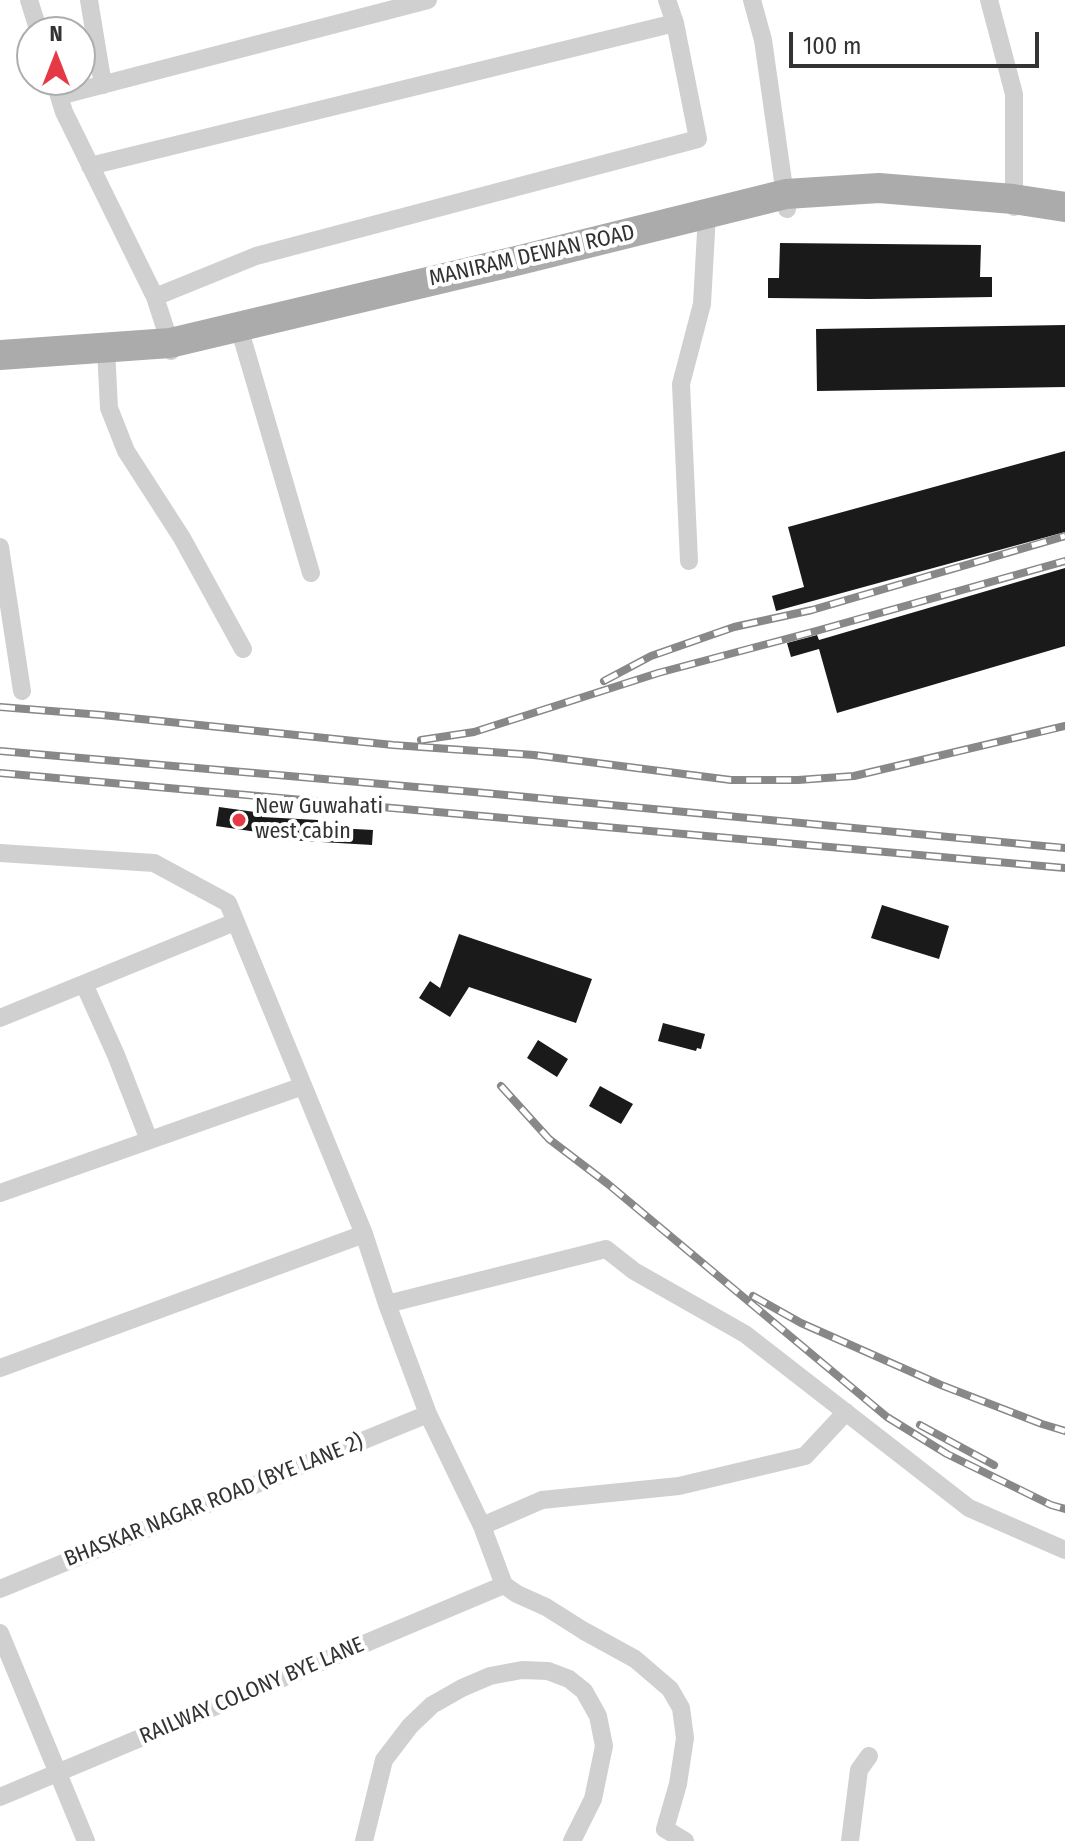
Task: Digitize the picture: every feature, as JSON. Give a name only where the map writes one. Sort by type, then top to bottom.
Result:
[{"type":"main road","name":"MANIRAM DEWAN ROAD","points":[[171,350],[787,202],[879,188],[1014,207],[1065,207]]},
{"type":"main road","name":"MANIRAM DEWAN ROAD","points":[[1014,207],[1065,222]]},
{"type":"main road","name":"MANIRAM DEWAN ROAD","points":[[0,370],[243,341],[706,222]]},
{"type":"main road","name":"MANIRAM DEWAN ROAD","points":[[0,355],[106,356]]},
{"type":"street","points":[[89,0],[103,85]]},
{"type":"street","points":[[96,85],[428,0]]},
{"type":"street","points":[[155,297],[256,256],[698,139],[675,23],[667,0]]},
{"type":"street","points":[[752,0],[763,40],[787,202]]},
{"type":"street","points":[[989,0],[1014,94],[1014,207]]},
{"type":"street","points":[[90,166],[675,23]]},
{"type":"street","points":[[59,96],[155,297],[171,350]]},
{"type":"street","points":[[689,561],[681,384],[702,304],[706,222]]},
{"type":"street","points":[[243,341],[311,573]]},
{"type":"street","points":[[106,356],[109,408],[126,451],[182,538],[243,649]]},
{"type":"street","points":[[0,547],[22,691]]},
{"type":"street","points":[[0,853],[154,863],[228,903],[364,1234],[428,1414],[482,1526],[504,1585],[635,1659],[670,1689],[681,1708],[685,1738],[678,1784],[664,1835],[685,1841]]},
{"type":"street","points":[[0,1018],[235,922]]},
{"type":"street","points":[[84,984],[149,1140]]},
{"type":"street","points":[[0,1193],[303,1086]]},
{"type":"street","points":[[0,1368],[364,1234]]},
{"type":"street","points":[[387,1304],[606,1249],[634,1271],[745,1334],[969,1508],[1065,1550]]},
{"type":"street","points":[[482,1526],[542,1500],[679,1486],[805,1456],[846,1412]]},
{"type":"street","name":"BHASKAR NAGAR ROAD (BYE LANE 2)","points":[[0,1589],[428,1414]]},
{"type":"street","name":"RAILWAY COLONY BYE LANE","points":[[0,1797],[504,1585]]},
{"type":"street","points":[[0,1633],[86,1841]]},
{"type":"street","points":[[364,1841],[384,1760],[410,1726],[432,1705],[462,1688],[490,1676],[522,1670],[548,1671],[569,1679],[584,1691],[598,1716],[604,1746],[596,1786],[593,1799],[572,1841]]},
{"type":"street","points":[[850,1841],[859,1770],[869,1756]]},
{"type":"building","points":[[780,243],[981,245],[980,277],[992,277],[992,297],[768,298],[768,278],[779,278]]},
{"type":"building","points":[[1065,325],[1065,387],[817,391],[816,329]]},
{"type":"building","points":[[1065,451],[1065,532],[776,611],[772,596],[804,587],[788,527]]},
{"type":"building","points":[[1065,568],[1065,646],[837,713],[819,649],[791,657],[787,643],[817,635],[819,640]]},
{"type":"building","points":[[219,807],[262,813],[262,817],[318,820],[318,827],[373,830],[372,845],[271,839],[271,834],[216,826]]},
{"type":"building","points":[[882,905],[949,926],[939,959],[871,938]]},
{"type":"building","points":[[459,934],[592,979],[576,1023],[469,987],[450,1017],[419,998],[430,981],[440,988]]},
{"type":"building","points":[[663,1023],[705,1034],[701,1049],[697,1048],[696,1051],[658,1041]]},
{"type":"building","points":[[538,1040],[568,1059],[557,1077],[527,1058]]},
{"type":"building","points":[[600,1086],[633,1104],[621,1124],[589,1106]]},
{"type":"railway","points":[[604,681],[651,656],[734,627],[812,610],[1065,536]]},
{"type":"railway","points":[[421,740],[474,732],[658,673],[1065,561]]},
{"type":"railway","points":[[0,707],[393,745],[534,755],[731,780],[854,776],[1065,726]]},
{"type":"railway","points":[[0,751],[1065,848]]},
{"type":"railway","points":[[0,773],[1065,868]]},
{"type":"railway","points":[[501,1086],[549,1139],[608,1184],[887,1417],[947,1454],[1065,1509]]},
{"type":"railway","points":[[753,1296],[801,1323],[941,1385],[1065,1431]]},
{"type":"railway","points":[[920,1425],[994,1465]]},
{"type":"place","name":"New Guwahati west cabin","points":[[239,820]]}]
